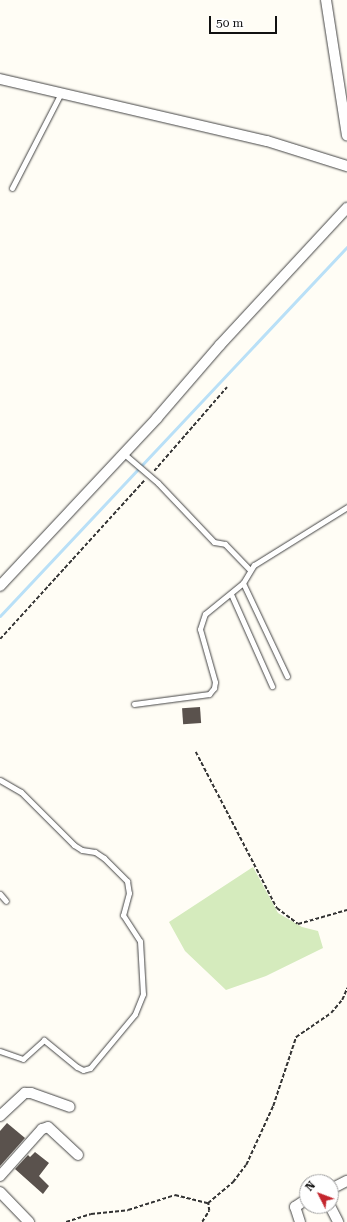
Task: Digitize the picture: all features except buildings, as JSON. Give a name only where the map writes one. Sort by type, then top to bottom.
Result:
[{"type":"street","points":[[326,0],[347,135]]},
{"type":"street","points":[[0,79],[60,95],[266,141],[347,166]]},
{"type":"street","points":[[0,586],[347,208]]},
{"type":"street","points":[[0,1116],[25,1093],[32,1093],[70,1107]]},
{"type":"street","points":[[0,1176],[42,1129],[48,1127],[78,1155]]},
{"type":"street","points":[[0,1192],[29,1222]]},
{"type":"street","points":[[299,1204],[295,1207],[300,1222]]},
{"type":"lane","points":[[12,188],[60,95]]},
{"type":"lane","points":[[123,453],[158,483],[214,542],[225,544],[249,569]]},
{"type":"lane","points":[[134,704],[209,694],[214,688],[215,682],[200,629],[201,621],[205,614],[231,594],[242,583],[249,569],[347,507]]},
{"type":"lane","points":[[242,583],[287,676]]},
{"type":"lane","points":[[231,594],[272,686]]},
{"type":"lane","points":[[0,780],[21,792],[74,845],[82,850],[95,852],[104,858],[127,881],[129,893],[123,915],[140,941],[143,994],[135,1014],[90,1068],[83,1070],[77,1067],[44,1040],[23,1059],[0,1051]]},
{"type":"lane","points":[[0,894],[6,900]]},
{"type":"path","points":[[0,639],[12,628],[227,387]]},
{"type":"path","points":[[196,752],[277,908],[298,924],[347,910]]},
{"type":"path","points":[[208,1203],[233,1182],[246,1165],[273,1106],[296,1037],[331,1013],[342,1000],[347,988]]},
{"type":"path","points":[[66,1222],[91,1214],[128,1210],[175,1195],[208,1203]]},
{"type":"path","points":[[202,1222],[209,1211],[208,1203]]},
{"type":"green space","points":[[253,867],[278,913],[302,927],[318,931],[323,948],[266,976],[226,990],[185,951],[169,922]]},
{"type":"waterway","points":[[0,616],[347,247]]}]
